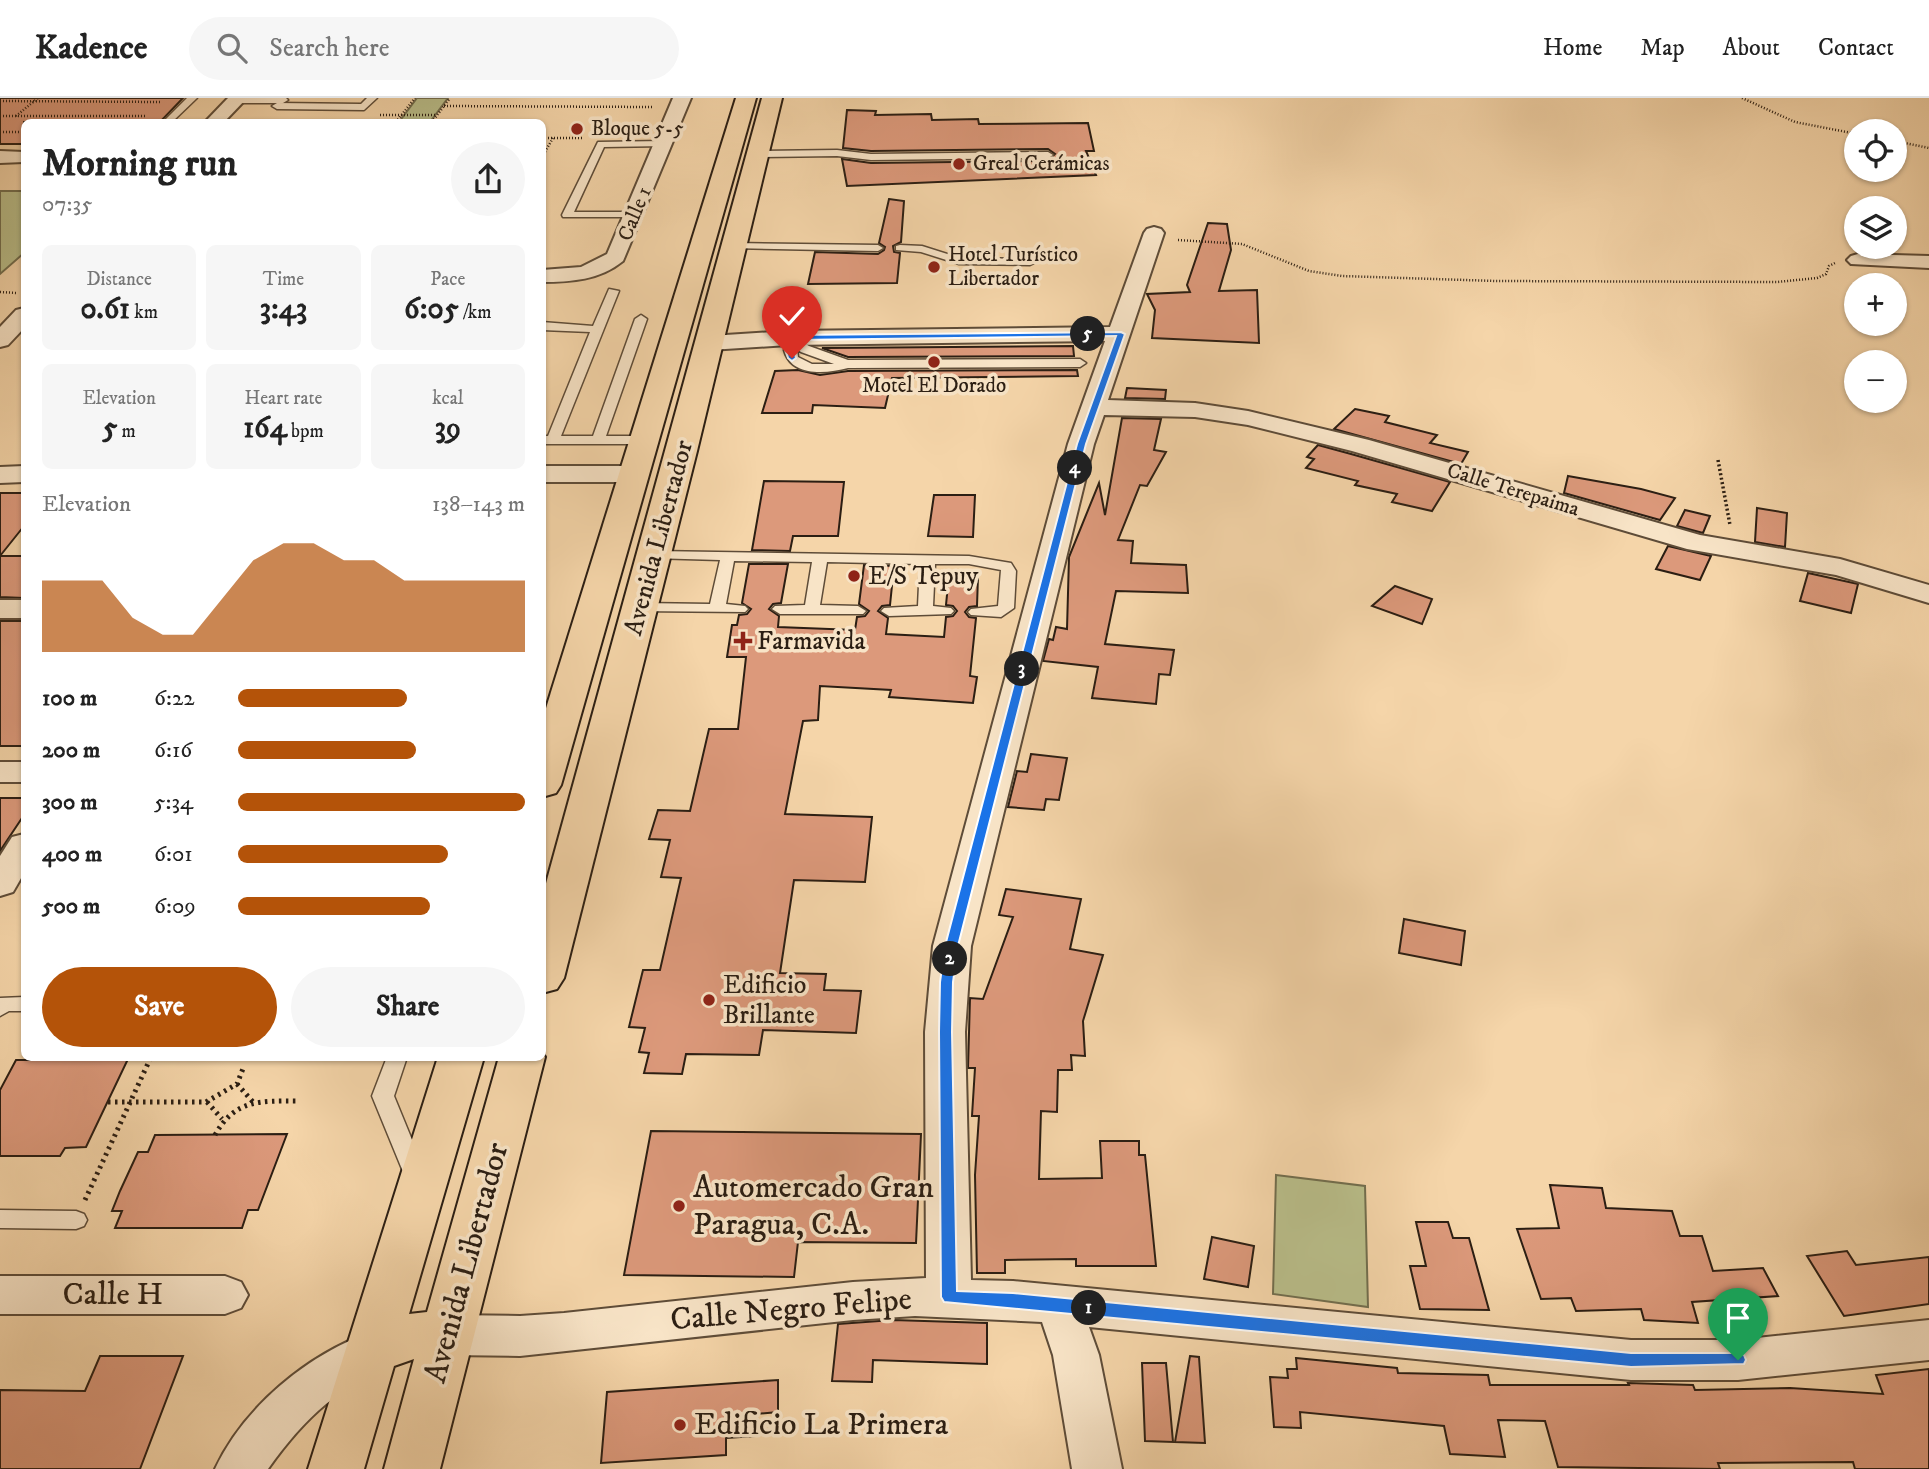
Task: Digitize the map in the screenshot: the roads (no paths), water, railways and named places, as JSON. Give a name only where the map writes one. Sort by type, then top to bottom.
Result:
[{"type":"main road","name":"Avenida Libertador","points":[[546,764],[550,744],[636,474],[746,98]]},
{"type":"main road","name":"Avenida Libertador","points":[[546,963],[655,555],[772,98]]},
{"type":"main road","points":[[636,474],[676,474]]},
{"type":"main road","points":[[336,1469],[460,1061]]},
{"type":"main road","name":"Avenida Libertador","points":[[412,1469],[521,1061]]},
{"type":"main road","points":[[372,1352],[392,1340],[404,1337],[448,1335]]},
{"type":"street","points":[[217,119],[237,99]]},
{"type":"street","name":"Calle 1","points":[[546,276],[583,273],[612,261],[619,252],[680,103]]},
{"type":"street","points":[[0,156],[21,157]]},
{"type":"street","points":[[949,1297],[946,1032],[947,982],[952,946],[1082,444],[1154,236]]},
{"type":"street","points":[[1858,260],[1929,262]]},
{"type":"street","points":[[0,340],[21,318]]},
{"type":"street","points":[[710,343],[1121,334]]},
{"type":"street","name":"Calle Terepaima","points":[[1095,407],[1195,410],[1248,418],[1360,445],[1697,543],[1840,567],[1929,594]]},
{"type":"street","points":[[0,475],[21,474]]},
{"type":"street","points":[[546,474],[636,474]]},
{"type":"street","points":[[0,609],[21,610]]},
{"type":"street","points":[[0,772],[21,772]]},
{"type":"street","points":[[0,884],[21,850]]},
{"type":"street","name":"Calle H","points":[[0,1295],[225,1295]]},
{"type":"street","name":"Calle Negro Felipe","points":[[448,1335],[520,1336],[853,1301],[949,1297],[1059,1305],[1631,1360],[1738,1360],[1929,1340]]},
{"type":"street","points":[[1059,1305],[1076,1355],[1097,1469]]},
{"type":"street","points":[[240,1469],[270,1427],[310,1389],[372,1352]]},
{"type":"lane","points":[[170,119],[192,98]]},
{"type":"lane","points":[[284,99],[278,106],[364,107],[372,98]]},
{"type":"lane","points":[[237,99],[284,99]]},
{"type":"lane","points":[[634,215],[567,215],[601,144],[663,144]]},
{"type":"lane","points":[[758,154],[837,153],[871,157],[1048,155]]},
{"type":"lane","points":[[735,246],[878,248]]},
{"type":"lane","points":[[900,248],[922,249],[960,261],[1030,262]]},
{"type":"lane","points":[[613,291],[548,440],[646,440]]},
{"type":"lane","points":[[598,440],[641,319]]},
{"type":"lane","points":[[546,326],[574,326],[598,330]]},
{"type":"lane","points":[[791,341],[790,355],[801,365],[826,368],[847,364],[1080,363]]},
{"type":"lane","points":[[655,555],[928,559],[990,562],[1008,567],[1006,608],[1001,612],[976,612]]},
{"type":"lane","points":[[717,609],[729,556]]},
{"type":"lane","points":[[812,610],[821,557]]},
{"type":"lane","points":[[925,611],[928,559]]},
{"type":"lane","points":[[641,608],[740,609]]},
{"type":"lane","points":[[780,609],[858,611]]},
{"type":"lane","points":[[889,611],[946,611]]},
{"type":"lane","points":[[0,1009],[3,1004],[21,1004]]},
{"type":"lane","points":[[396,1061],[383,1096],[421,1188]]},
{"type":"lane","points":[[0,1219],[76,1220]]},
{"type":"place","name":"Bloque 5-5","points":[[577,129]]},
{"type":"place","name":"Greal Cerámicas","points":[[959,164]]},
{"type":"place","name":"Hotel Turístico Libertador","points":[[934,267]]},
{"type":"place","name":"Motel El Dorado","points":[[934,362]]},
{"type":"place","name":"E/S Tepuy","points":[[854,576]]},
{"type":"place","name":"Farmavida","points":[[743,641]]},
{"type":"place","name":"Edificio Brillante","points":[[709,1000]]},
{"type":"place","name":"Automercado Gran Paragua, C.A.","points":[[679,1206]]},
{"type":"place","name":"Edificio La Primera","points":[[680,1425]]}]
